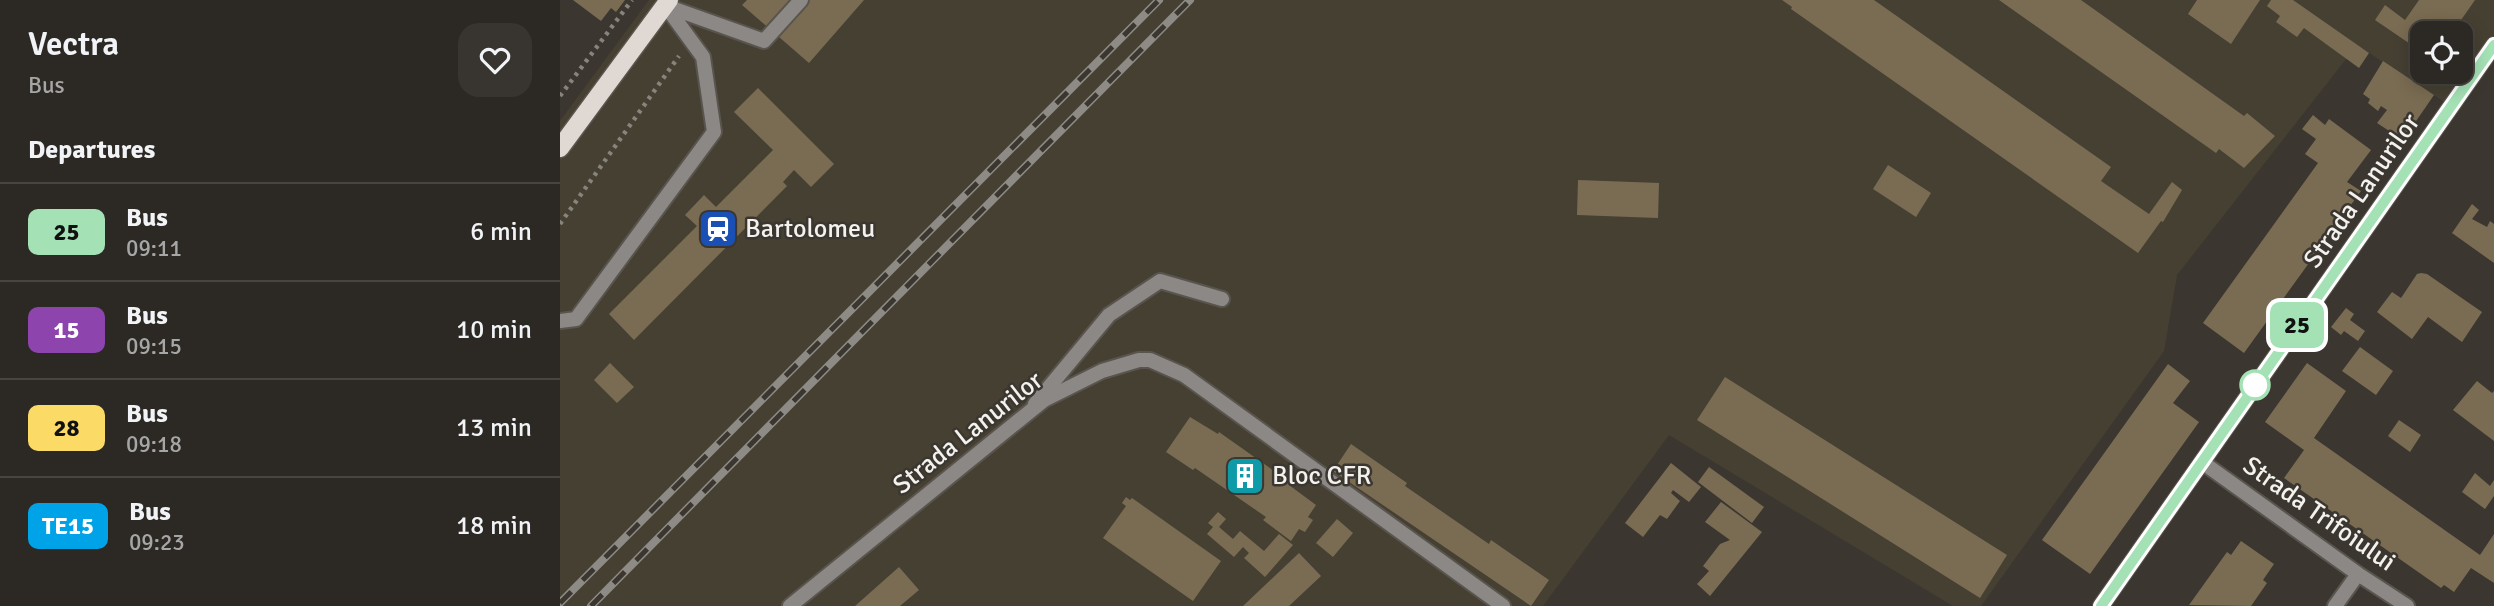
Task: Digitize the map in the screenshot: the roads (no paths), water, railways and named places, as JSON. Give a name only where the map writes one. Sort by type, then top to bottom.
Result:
[{"type":"main road","points":[[560,148],[667,3]]},
{"type":"street","points":[[667,3],[764,41],[801,0]]},
{"type":"street","points":[[560,321],[576,319],[714,132],[703,57],[667,3]]},
{"type":"street","name":"Strada Lanurilor","points":[[2101,606],[2494,45]]},
{"type":"street","points":[[1028,413],[1109,315],[1160,281],[1222,299]]},
{"type":"street","name":"Strada Lanurilor","points":[[790,606],[1044,400],[1102,371],[1125,363],[1150,360],[1184,375],[1503,606]]},
{"type":"street","name":"Strada Trifoiului","points":[[2202,462],[2407,606]]},
{"type":"street","points":[[2335,606],[2358,574]]},
{"type":"railway","points":[[560,603],[1159,0]]},
{"type":"railway","points":[[591,606],[1190,0]]},
{"type":"place","name":"Bartolomeu","points":[[718,229]]},
{"type":"place","name":"Bloc CFR","points":[[1245,476]]}]
